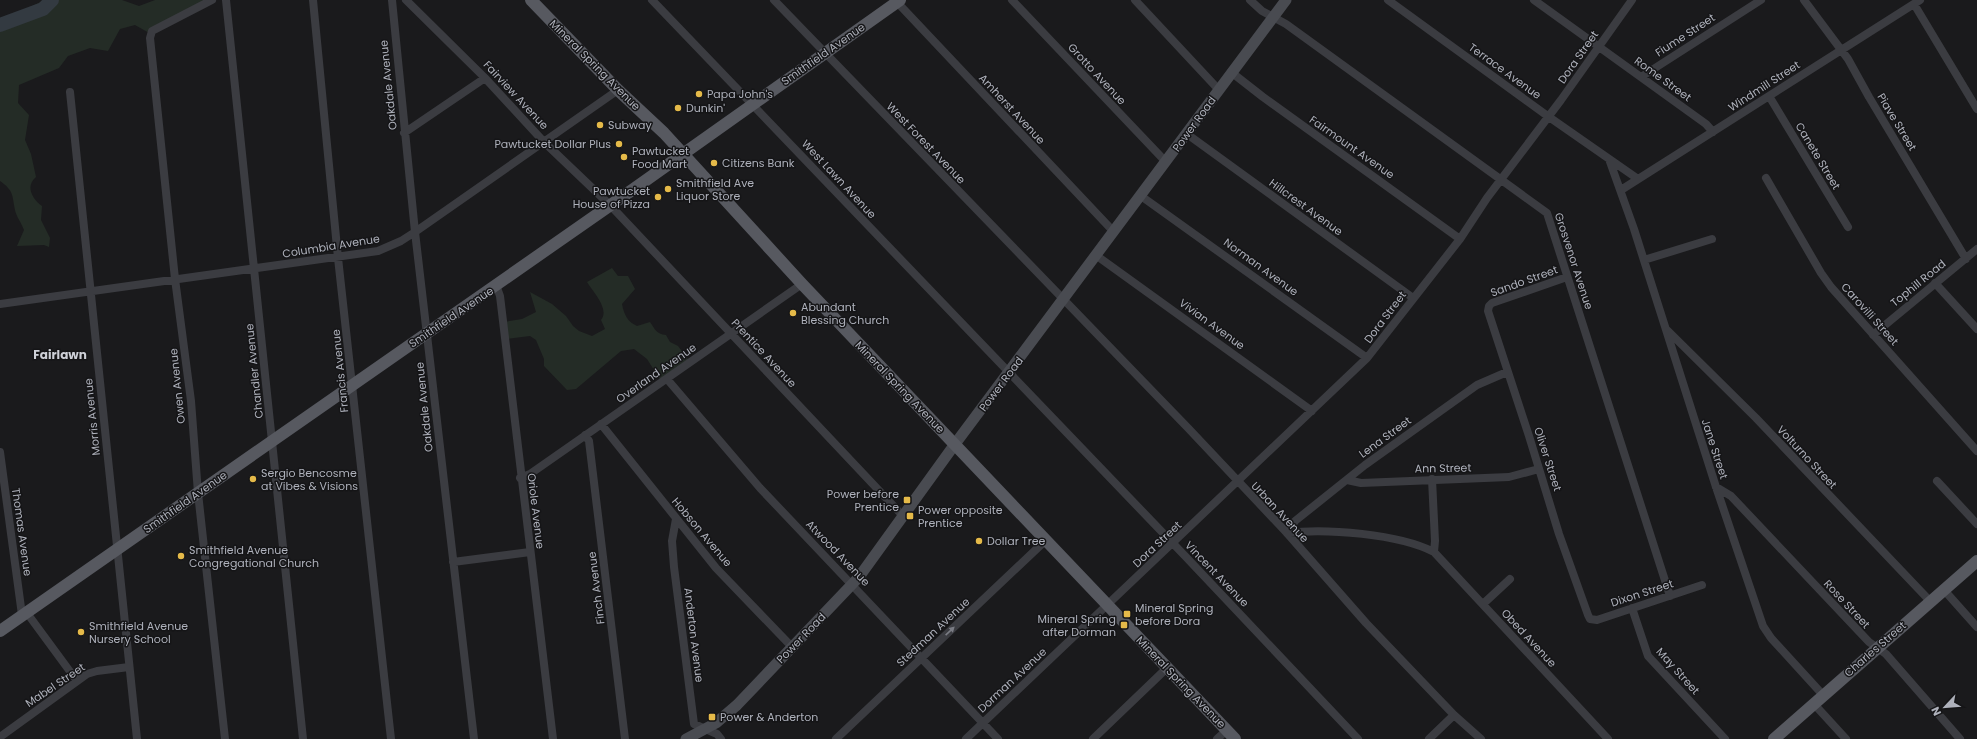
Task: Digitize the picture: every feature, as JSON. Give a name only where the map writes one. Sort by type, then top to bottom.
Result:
[{"type":"main road","name":"Power Road","points":[[686,739],[724,717],[737,705],[853,584],[955,444],[1097,256],[1231,72],[1286,0]]},
{"type":"main road","name":"Mineral Spring Avenue","points":[[534,1],[618,90],[683,154],[802,284],[1000,489],[1045,541],[1168,667],[1235,739]]},
{"type":"main road","name":"Smithfield Avenue","points":[[0,631],[683,154],[897,1]]},
{"type":"main road","name":"Charles Street","points":[[1774,739],[1977,561]]},
{"type":"street","name":"Owen Avenue","points":[[212,0],[152,31],[150,38],[175,279],[191,401],[198,494],[225,739]]},
{"type":"street","name":"Chandler Avenue","points":[[226,0],[303,739]]},
{"type":"street","name":"Francis Avenue","points":[[313,0],[338,258],[391,739]]},
{"type":"street","name":"Oakdale Avenue","points":[[392,0],[404,133],[474,739]]},
{"type":"street","name":"Fairview Avenue","points":[[406,0],[485,78],[544,142],[610,205]]},
{"type":"street","name":"West Lawn Avenue","points":[[652,0],[1009,373]]},
{"type":"street","name":"West Forest Avenue","points":[[774,0],[1063,300]]},
{"type":"street","name":"Grotto Avenue","points":[[1012,0],[1166,162]]},
{"type":"street","points":[[1135,0],[1219,90]]},
{"type":"street","name":"Grosvenor Avenue","points":[[1250,0],[1262,11],[1274,17],[1359,76],[1548,213],[1567,277],[1670,596]]},
{"type":"street","name":"Terrace Avenue","points":[[1388,0],[1549,117],[1638,179]]},
{"type":"street","name":"Rome Street","points":[[1534,0],[1706,124],[1713,132]]},
{"type":"street","name":"Dora Street","points":[[1107,605],[1173,544],[1367,358],[1460,239],[1632,0]]},
{"type":"street","name":"Fiume Street","points":[[1641,77],[1761,0]]},
{"type":"street","name":"Piave Street","points":[[1804,0],[1842,49],[1966,259]]},
{"type":"street","name":"Amherst Avenue","points":[[897,1],[1114,232]]},
{"type":"street","points":[[1917,2],[1977,109]]},
{"type":"street","name":"Windmill Street","points":[[1621,190],[1917,2]]},
{"type":"street","name":"Fairmount Avenue","points":[[1231,72],[1263,97],[1460,239]]},
{"type":"street","points":[[404,133],[485,78]]},
{"type":"street","name":"Columbia Avenue","points":[[0,304],[338,258],[378,251],[401,241],[415,232],[618,90]]},
{"type":"street","name":"Morris Avenue","points":[[70,92],[137,739]]},
{"type":"street","name":"Canete Street","points":[[1769,96],[1848,227]]},
{"type":"street","name":"Hillcrest Avenue","points":[[1187,134],[1413,298]]},
{"type":"street","points":[[1609,159],[1621,190]]},
{"type":"street","name":"Carovilli Street","points":[[1766,178],[1821,274],[1873,335],[1977,451]]},
{"type":"street","name":"Jane Street","points":[[1621,190],[1716,486],[1763,626],[1771,638],[1823,695]]},
{"type":"street","name":"Norman Avenue","points":[[1141,196],[1367,358]]},
{"type":"street","name":"Prentice Avenue","points":[[610,205],[903,516]]},
{"type":"street","points":[[1644,260],[1712,239]]},
{"type":"street","name":"Tophill Road","points":[[1873,335],[1977,250]]},
{"type":"street","name":"Vivian Avenue","points":[[1097,256],[1312,411]]},
{"type":"street","name":"Sando Street","points":[[1488,306],[1567,277]]},
{"type":"street","points":[[1935,283],[1977,329]]},
{"type":"street","name":"Overland Avenue","points":[[520,478],[530,474],[802,284]]},
{"type":"street","name":"Oriole Avenue","points":[[496,285],[500,296],[520,478],[553,739]]},
{"type":"street","name":"Urban Avenue","points":[[1063,300],[1188,428],[1287,534],[1366,623],[1454,715],[1481,739]]},
{"type":"street","name":"Oliver Street","points":[[1488,306],[1488,311],[1540,469],[1559,534],[1590,619]]},
{"type":"street","name":"Volturno Street","points":[[1666,330],[1756,418],[1930,601]]},
{"type":"street","name":"Lena Street","points":[[1287,534],[1295,521],[1335,487],[1347,480],[1377,456],[1477,385],[1507,372]]},
{"type":"street","name":"Vincent Avenue","points":[[1009,373],[1358,739]]},
{"type":"street","name":"Atwood Avenue","points":[[667,379],[760,488],[853,584],[998,739]]},
{"type":"street","name":"Hobson Avenue","points":[[602,424],[716,568],[793,648]]},
{"type":"street","name":"Finch Avenue","points":[[585,436],[589,441],[598,509],[625,739]]},
{"type":"street","name":"Thomas Avenue","points":[[0,452],[25,614]]},
{"type":"street","name":"Ann Street","points":[[1347,480],[1361,482],[1509,477],[1540,469]]},
{"type":"street","points":[[1432,479],[1435,541],[1434,552]]},
{"type":"street","points":[[1937,481],[1977,524]]},
{"type":"street","name":"Rose Street","points":[[1716,486],[1731,496],[1869,642],[1886,654],[1960,739]]},
{"type":"street","name":"Anderton Avenue","points":[[676,519],[672,541],[674,567],[694,724],[717,734],[721,739]]},
{"type":"street","name":"Obed Avenue","points":[[1287,534],[1301,532],[1379,537],[1412,543],[1434,552],[1608,739]]},
{"type":"street","name":"Stedman Avenue","points":[[836,739],[1045,541]]},
{"type":"street","points":[[453,562],[530,552]]},
{"type":"street","points":[[1483,604],[1510,580]]},
{"type":"street","name":"Dixon Street","points":[[1590,619],[1597,620],[1702,586]]},
{"type":"street","points":[[1944,590],[1977,627]]},
{"type":"street","name":"Dorman Avenue","points":[[966,739],[1107,605]]},
{"type":"street","name":"May Street","points":[[1632,608],[1648,656],[1725,739]]},
{"type":"street","points":[[25,614],[78,681]]},
{"type":"street","name":"Mabel Street","points":[[6,736],[78,681],[97,671],[130,667]]},
{"type":"street","points":[[1093,739],[1168,667]]},
{"type":"street","points":[[1814,704],[1846,739]]},
{"type":"street","points":[[1429,739],[1454,715]]},
{"type":"street","points":[[1217,739],[1227,730]]},
{"type":"shaded area","points":[[45,0],[122,0],[139,6],[155,0],[211,0],[151,34],[135,25],[120,29],[108,51],[90,48],[68,56],[59,68],[19,85],[18,103],[29,115],[25,140],[31,154],[36,177],[30,188],[35,200],[42,206],[41,220],[50,238],[49,247],[44,245],[17,246],[24,230],[16,212],[12,194],[0,181],[0,21]]},
{"type":"shaded area","points":[[612,268],[618,276],[628,276],[635,289],[622,304],[625,315],[629,320],[637,326],[650,322],[658,332],[666,335],[670,342],[678,346],[690,362],[661,381],[647,359],[634,349],[621,351],[576,389],[567,390],[544,366],[544,359],[536,340],[530,336],[506,339],[504,322],[522,319],[536,312],[530,292],[552,304],[566,316],[573,326],[579,331],[592,336],[605,329],[601,320],[603,316],[602,306],[587,282]]},
{"type":"waterway","points":[[0,25],[43,9],[52,0]]},
{"type":"place","name":"Papa John's","points":[[699,94]]},
{"type":"place","name":"Dunkin'","points":[[678,108]]},
{"type":"place","name":"Subway","points":[[600,125]]},
{"type":"place","name":"Pawtucket Dollar Plus","points":[[619,144]]},
{"type":"place","name":"Pawtucket Food Mart","points":[[624,157]]},
{"type":"place","name":"Citizens Bank","points":[[714,163]]},
{"type":"place","name":"Smithfield Ave Liquor Store","points":[[668,189]]},
{"type":"place","name":"Pawtucket House of Pizza","points":[[658,197]]},
{"type":"place","name":"Abundant Blessing Church","points":[[793,313]]},
{"type":"place","name":"Sergio Bencosme at Vibes & Visions","points":[[253,479]]},
{"type":"place","name":"Power before Prentice","points":[[907,500]]},
{"type":"place","name":"Power opposite Prentice","points":[[910,516]]},
{"type":"place","name":"Dollar Tree","points":[[979,541]]},
{"type":"place","name":"Smithfield Avenue Congregational Church","points":[[181,556]]},
{"type":"place","name":"Mineral Spring before Dora","points":[[1127,614]]},
{"type":"place","name":"Mineral Spring after Dorman","points":[[1124,625]]},
{"type":"place","name":"Smithfield Avenue Nursery School","points":[[81,632]]},
{"type":"place","name":"Power & Anderton","points":[[712,717]]},
{"type":"district","name":"Fairlawn","points":[[60,355]]}]
